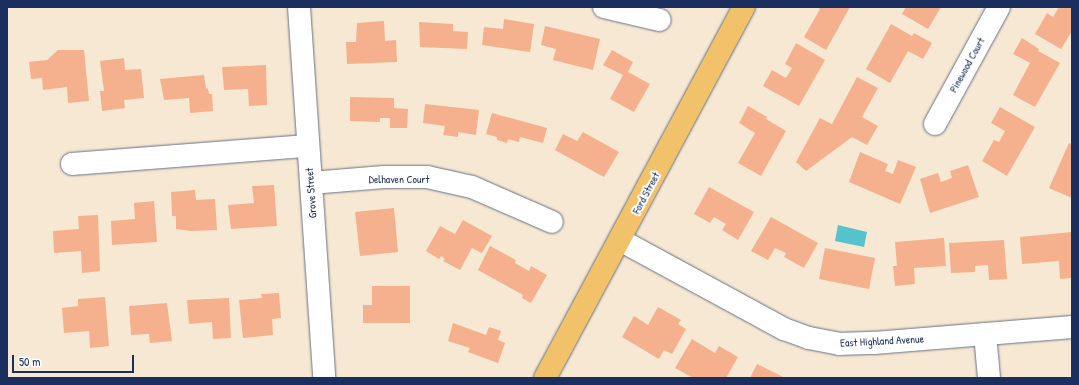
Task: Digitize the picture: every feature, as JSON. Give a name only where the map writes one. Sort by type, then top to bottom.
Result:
[{"type":"main road","name":"Ford Street","points":[[545,378],[744,7]]},
{"type":"street","name":"Grove Street","points":[[299,7],[307,146],[311,183],[324,378]]},
{"type":"street","points":[[604,7],[660,20]]},
{"type":"street","name":"Pinewood Court","points":[[935,124],[999,7]]},
{"type":"street","points":[[72,164],[307,146]]},
{"type":"street","name":"Delhaven Court","points":[[311,183],[384,177],[427,177],[472,187],[552,222]]},
{"type":"street","name":"East Highland Avenue","points":[[620,240],[784,329],[809,338],[839,344],[874,343],[1072,327]]},
{"type":"street","points":[[985,334],[989,378]]},
{"type":"water","points":[[838,225],[867,232],[864,247],[835,241]]},
{"type":"building","points":[[817,7],[850,7],[826,50],[804,37],[820,9]]},
{"type":"building","points":[[906,7],[941,7],[928,29],[902,14]]},
{"type":"building","points":[[1059,7],[1072,7],[1072,31],[1061,49],[1035,34],[1047,13],[1053,17]]},
{"type":"building","points":[[504,19],[534,24],[530,52],[482,45],[484,27],[503,29]]},
{"type":"building","points":[[384,21],[385,41],[396,40],[397,62],[347,64],[346,42],[356,42],[357,23]]},
{"type":"building","points":[[419,22],[453,24],[453,31],[468,32],[467,49],[420,47]]},
{"type":"building","points":[[891,24],[912,36],[914,33],[932,43],[923,59],[908,51],[890,83],[866,69]]},
{"type":"building","points":[[545,26],[600,39],[593,70],[553,60],[556,49],[541,45]]},
{"type":"building","points":[[1022,38],[1039,49],[1038,51],[1060,63],[1035,107],[1013,95],[1030,63],[1013,54]]},
{"type":"building","points":[[796,43],[825,60],[799,106],[763,86],[772,70],[786,78],[792,68],[785,64]]},
{"type":"building","points":[[58,50],[84,50],[89,101],[68,103],[67,87],[43,90],[42,78],[31,79],[29,62],[47,60]]},
{"type":"building","points":[[612,50],[633,62],[628,72],[650,84],[634,112],[610,99],[623,75],[603,65]]},
{"type":"building","points":[[124,58],[125,70],[141,69],[144,98],[124,100],[125,108],[102,111],[100,91],[104,91],[100,61]]},
{"type":"building","points":[[266,65],[267,105],[249,106],[248,89],[224,90],[222,67]]},
{"type":"building","points":[[204,75],[206,89],[208,88],[209,94],[212,94],[213,111],[190,113],[189,98],[164,100],[160,79]]},
{"type":"building","points":[[857,77],[878,88],[862,117],[878,126],[867,145],[852,137],[806,171],[796,162],[820,118],[832,124]]},
{"type":"building","points":[[350,97],[394,98],[394,108],[408,109],[407,128],[390,128],[390,118],[380,118],[380,122],[350,121]]},
{"type":"building","points":[[425,104],[479,110],[476,135],[458,132],[458,137],[443,135],[445,126],[423,123]]},
{"type":"building","points":[[748,106],[767,117],[766,119],[786,131],[761,176],[738,163],[755,133],[739,123]]},
{"type":"building","points":[[1000,107],[1035,127],[1007,176],[982,161],[994,140],[999,142],[1005,131],[991,123]]},
{"type":"building","points":[[492,113],[547,128],[543,143],[520,137],[519,142],[508,139],[507,143],[497,140],[497,137],[486,134]]},
{"type":"building","points":[[583,132],[619,152],[604,177],[555,150],[563,134],[577,141]]},
{"type":"building","points":[[1069,143],[1072,144],[1072,198],[1049,188]]},
{"type":"building","points":[[860,152],[888,164],[885,171],[893,174],[898,160],[916,167],[900,204],[849,182]]},
{"type":"building","points":[[968,165],[979,197],[930,213],[920,179],[938,173],[941,182],[952,178],[950,171]]},
{"type":"building","points":[[274,185],[277,226],[231,229],[228,205],[254,203],[252,186]]},
{"type":"building","points":[[709,187],[754,212],[738,240],[722,230],[726,224],[714,217],[710,223],[694,214]]},
{"type":"building","points":[[195,190],[196,200],[215,199],[217,230],[191,231],[176,229],[176,216],[172,216],[171,192]]},
{"type":"building","points":[[154,201],[157,242],[112,245],[111,221],[135,219],[134,203]]},
{"type":"building","points":[[394,208],[398,252],[360,256],[355,212]]},
{"type":"building","points":[[98,215],[100,271],[82,273],[81,251],[54,253],[53,231],[79,229],[78,216]]},
{"type":"building","points":[[771,217],[818,243],[804,268],[784,257],[786,253],[775,248],[768,260],[751,251]]},
{"type":"building","points":[[463,220],[492,236],[482,253],[472,248],[460,270],[443,261],[445,259],[441,256],[439,259],[426,251],[440,226],[455,234]]},
{"type":"building","points":[[1072,232],[1072,278],[1060,279],[1059,261],[1022,264],[1020,237]]},
{"type":"building","points":[[944,238],[946,266],[914,268],[915,284],[895,286],[893,266],[897,266],[895,242]]},
{"type":"building","points":[[1004,240],[1007,279],[989,280],[988,265],[975,266],[975,272],[951,273],[949,243]]},
{"type":"building","points":[[490,246],[516,260],[515,263],[529,271],[531,266],[547,275],[531,303],[522,298],[523,295],[478,270]]},
{"type":"building","points":[[825,248],[875,258],[869,289],[819,279]]},
{"type":"building","points":[[372,286],[410,286],[410,323],[363,323],[363,305],[372,305]]},
{"type":"building","points":[[279,293],[281,318],[272,319],[273,335],[243,338],[239,300],[262,298],[261,294]]},
{"type":"building","points":[[105,297],[109,346],[90,348],[89,331],[64,333],[62,308],[78,306],[78,299]]},
{"type":"building","points":[[229,298],[231,338],[213,339],[212,322],[189,324],[187,300]]},
{"type":"building","points":[[167,303],[172,341],[150,343],[149,334],[131,335],[129,306]]},
{"type":"building","points":[[658,307],[681,320],[678,324],[686,329],[672,354],[664,350],[659,359],[622,337],[634,316],[648,325]]},
{"type":"building","points":[[453,323],[486,335],[489,327],[501,331],[498,340],[505,343],[498,363],[468,352],[470,348],[448,341]]},
{"type":"building","points":[[692,339],[715,353],[719,346],[738,357],[726,378],[693,378],[675,368]]},
{"type":"building","points":[[757,364],[785,378],[750,378]]}]
